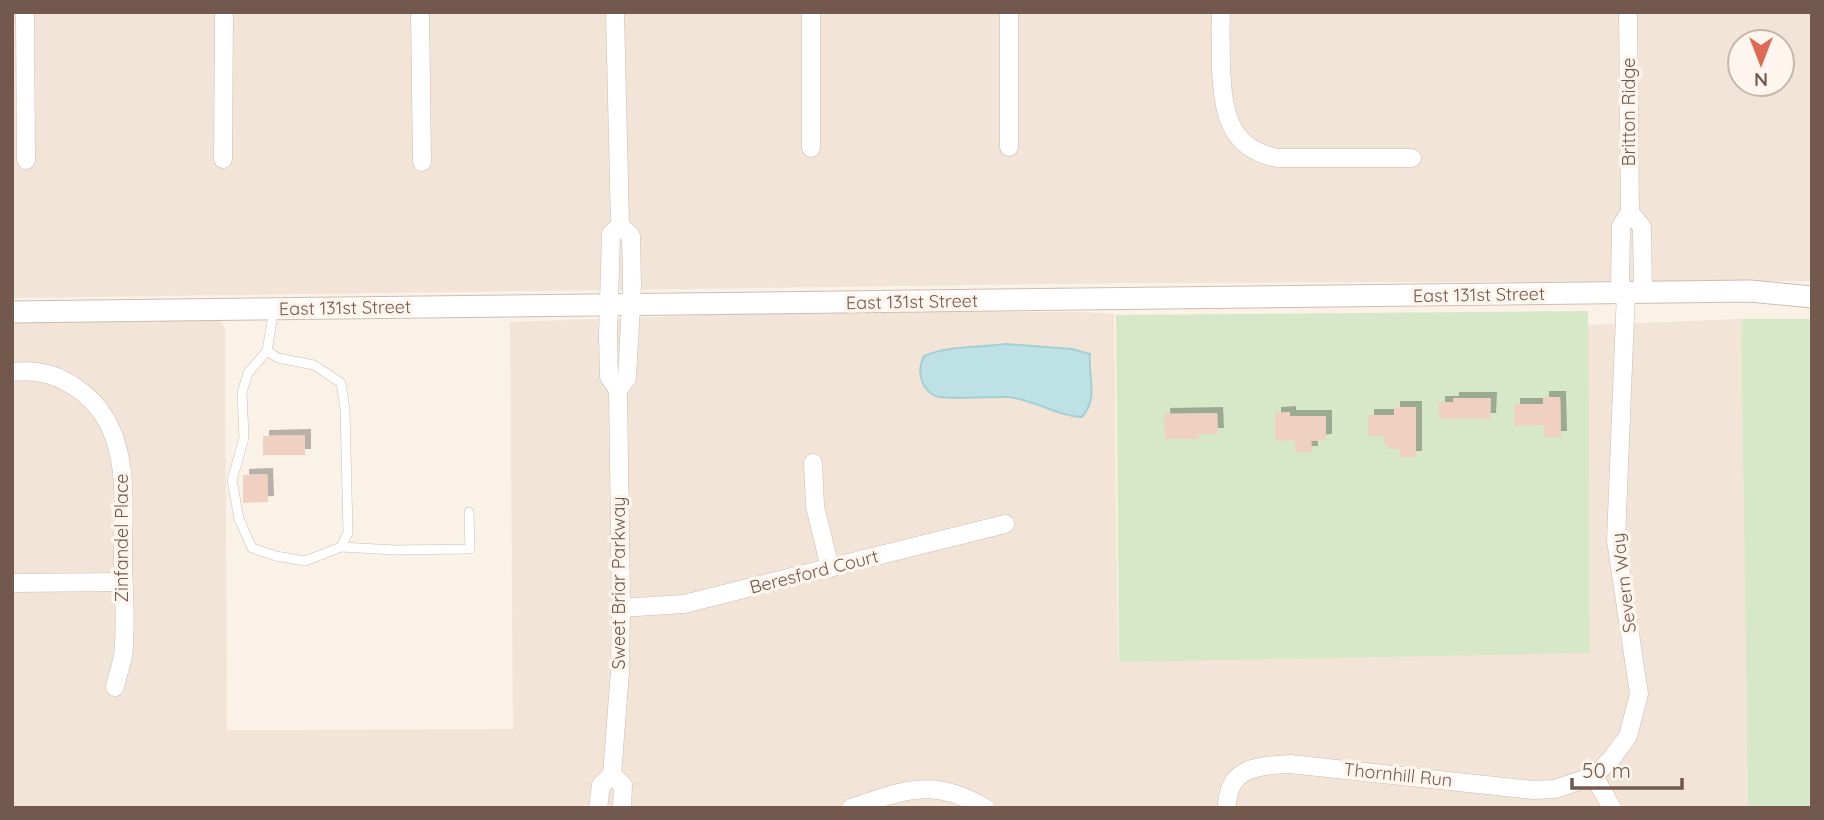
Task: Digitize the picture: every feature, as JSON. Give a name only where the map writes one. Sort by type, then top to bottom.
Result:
[{"type":"street","points":[[25,12],[26,160]]},
{"type":"street","points":[[223,159],[224,12]]},
{"type":"street","points":[[420,12],[422,162]]},
{"type":"street","name":"Sweet Briar Parkway","points":[[598,808],[601,785],[612,775],[621,608],[618,390],[609,377],[620,305],[611,234],[620,226],[615,12]]},
{"type":"street","points":[[811,12],[811,148]]},
{"type":"street","points":[[1009,12],[1009,147]]},
{"type":"street","points":[[1221,12],[1224,108],[1237,134],[1249,146],[1266,156],[1278,158],[1412,158]]},
{"type":"street","name":"Britton Ridge","points":[[1628,12],[1630,212],[1621,226],[1630,292]]},
{"type":"street","name":"East 131st Street","points":[[12,312],[1750,291],[1812,297]]},
{"type":"street","name":"Severn Way","points":[[1594,776],[1628,736],[1639,694],[1616,540],[1630,292]]},
{"type":"street","name":"Zinfandel Place","points":[[12,372],[42,372],[58,376],[87,396],[101,410],[116,439],[122,468],[123,656],[115,687]]},
{"type":"street","points":[[813,463],[816,506],[830,568]]},
{"type":"street","name":"Beresford Court","points":[[621,608],[684,604],[1005,524]]},
{"type":"street","points":[[12,583],[123,582]]},
{"type":"street","name":"Thornhill Run","points":[[1227,808],[1227,795],[1234,779],[1255,766],[1290,764],[1533,790],[1555,789],[1594,776]]},
{"type":"street","name":"Sweet Briar Parkway","points":[[612,775],[623,785],[622,808]]},
{"type":"street","points":[[1594,776],[1612,808]]},
{"type":"street","points":[[851,808],[901,791],[920,788],[945,791],[985,808]]},
{"type":"lane","points":[[274,309],[267,351],[248,373],[242,392],[244,438],[232,480],[239,519],[252,548],[305,561],[341,547],[395,550],[470,549],[469,512]]},
{"type":"lane","points":[[267,351],[278,358],[314,365],[341,383],[345,409],[348,533],[341,547]]},
{"type":"shaded area","points":[[12,12],[1812,12],[1812,281],[1131,283],[12,298]]},
{"type":"shaded area","points":[[789,312],[1114,314],[1118,660],[1589,651],[1586,325],[1741,319],[1748,808],[12,808],[12,322],[219,320],[225,328],[227,730],[513,729],[510,322]]},
{"type":"green space","points":[[1588,311],[1590,653],[1119,662],[1116,315]]},
{"type":"green space","points":[[1741,319],[1812,319],[1812,808],[1748,808]]},
{"type":"water","points":[[1005,344],[1072,349],[1090,354],[1091,395],[1082,417],[1009,397],[939,397],[933,395],[923,382],[921,367],[924,356],[953,348]]},
{"type":"building","points":[[1543,397],[1560,397],[1561,437],[1545,437],[1544,425],[1514,426],[1514,404],[1543,404]]},
{"type":"building","points":[[1453,398],[1491,398],[1490,419],[1439,419],[1439,402],[1453,402]]},
{"type":"building","points":[[1394,407],[1416,407],[1416,457],[1400,457],[1400,449],[1389,449],[1389,445],[1384,445],[1384,436],[1368,436],[1368,415],[1394,415]]},
{"type":"building","points":[[1290,412],[1290,416],[1326,416],[1326,440],[1311,441],[1312,452],[1295,452],[1295,440],[1275,441],[1275,413]]},
{"type":"building","points":[[1217,413],[1218,434],[1199,434],[1199,439],[1165,439],[1164,414]]},
{"type":"building","points":[[305,435],[305,455],[263,455],[263,436]]},
{"type":"building","points":[[267,474],[268,502],[243,503],[243,475]]}]
